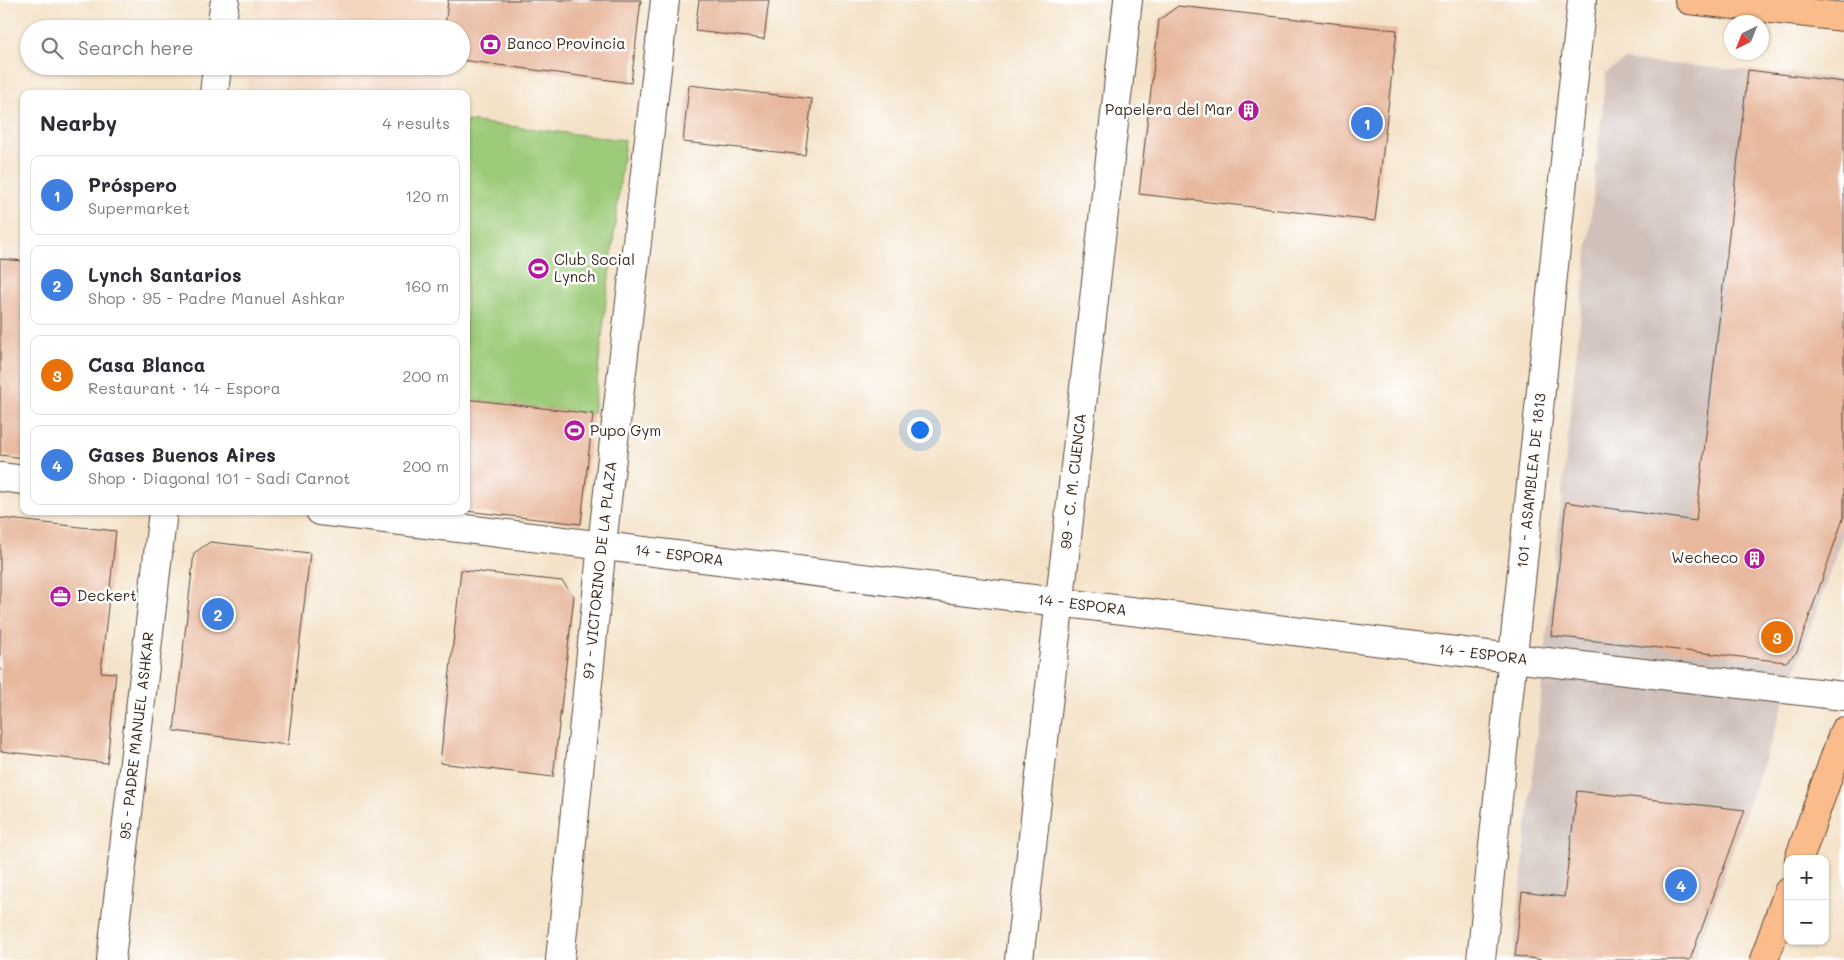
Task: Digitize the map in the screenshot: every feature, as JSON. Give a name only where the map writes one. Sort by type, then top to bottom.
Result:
[{"type":"main road","points":[[1688,0],[1844,17]]},
{"type":"main road","points":[[1800,855],[1844,731]]},
{"type":"main road","points":[[1764,960],[1785,900]]},
{"type":"street","points":[[222,20],[225,0]]},
{"type":"street","name":"97 - VICTORINO DE LA PLAZA","points":[[560,960],[602,544],[665,0]]},
{"type":"street","name":"99 - C. M. CUENCA","points":[[1019,960],[1128,0]]},
{"type":"street","name":"101 - ASAMBLEA DE 1813","points":[[1481,960],[1582,0]]},
{"type":"street","points":[[214,90],[216,75]]},
{"type":"street","points":[[0,477],[20,480]]},
{"type":"street","name":"95 - PADRE MANUEL ASHKAR","points":[[111,960],[163,515]]},
{"type":"street","name":"14 - ESPORA","points":[[354,515],[602,544],[1512,658],[1844,696]]},
{"type":"shaded area","points":[[256,0],[448,0],[446,20],[254,20]]},
{"type":"shaded area","points":[[1624,60],[1844,79],[1844,532],[1694,960],[1513,960],[1606,73]]},
{"type":"shaded area","points":[[248,75],[440,75],[438,90],[246,90]]},
{"type":"green space","name":"Club Social Lynch","points":[[470,121],[625,140],[593,414],[470,399]]},
{"type":"building","points":[[448,0],[641,0],[631,83],[470,61],[470,20],[446,20]]},
{"type":"building","points":[[699,0],[769,0],[764,39],[695,31]]},
{"type":"building","name":"Papelera del Mar","points":[[1178,6],[1397,30],[1375,221],[1139,194],[1159,20]]},
{"type":"building","points":[[1748,70],[1844,82],[1844,516],[1797,652],[1786,662],[1551,636],[1566,502],[1696,521]]},
{"type":"building","points":[[689,85],[812,99],[805,155],[683,142]]},
{"type":"building","points":[[0,259],[20,261],[20,458],[0,455]]},
{"type":"building","points":[[470,399],[593,414],[581,524],[470,511]]},
{"type":"building","points":[[0,518],[116,531],[101,672],[116,673],[107,763],[0,751]]},
{"type":"building","points":[[210,542],[310,553],[288,745],[174,731],[194,553]]},
{"type":"building","points":[[461,570],[562,581],[574,596],[553,777],[440,763]]},
{"type":"building","points":[[1577,791],[1745,810],[1690,960],[1543,960],[1515,956],[1522,892],[1564,897]]},
{"type":"place","name":"Banco Provincia","points":[[491,44]]},
{"type":"place","name":"Papelera del Mar","points":[[1249,110]]},
{"type":"place","name":"Próspero","points":[[1367,123]]},
{"type":"place","name":"Club Social Lynch","points":[[538,269]]},
{"type":"place","name":"Pupo Gym","points":[[574,431]]},
{"type":"place","name":"Wecheco","points":[[1754,558]]},
{"type":"place","name":"Deckert","points":[[61,596]]},
{"type":"place","name":"Lynch Santarios","points":[[218,614]]},
{"type":"place","name":"Casa Blanca","points":[[1777,637]]},
{"type":"place","name":"Gases Buenos Aires","points":[[1681,885]]}]
